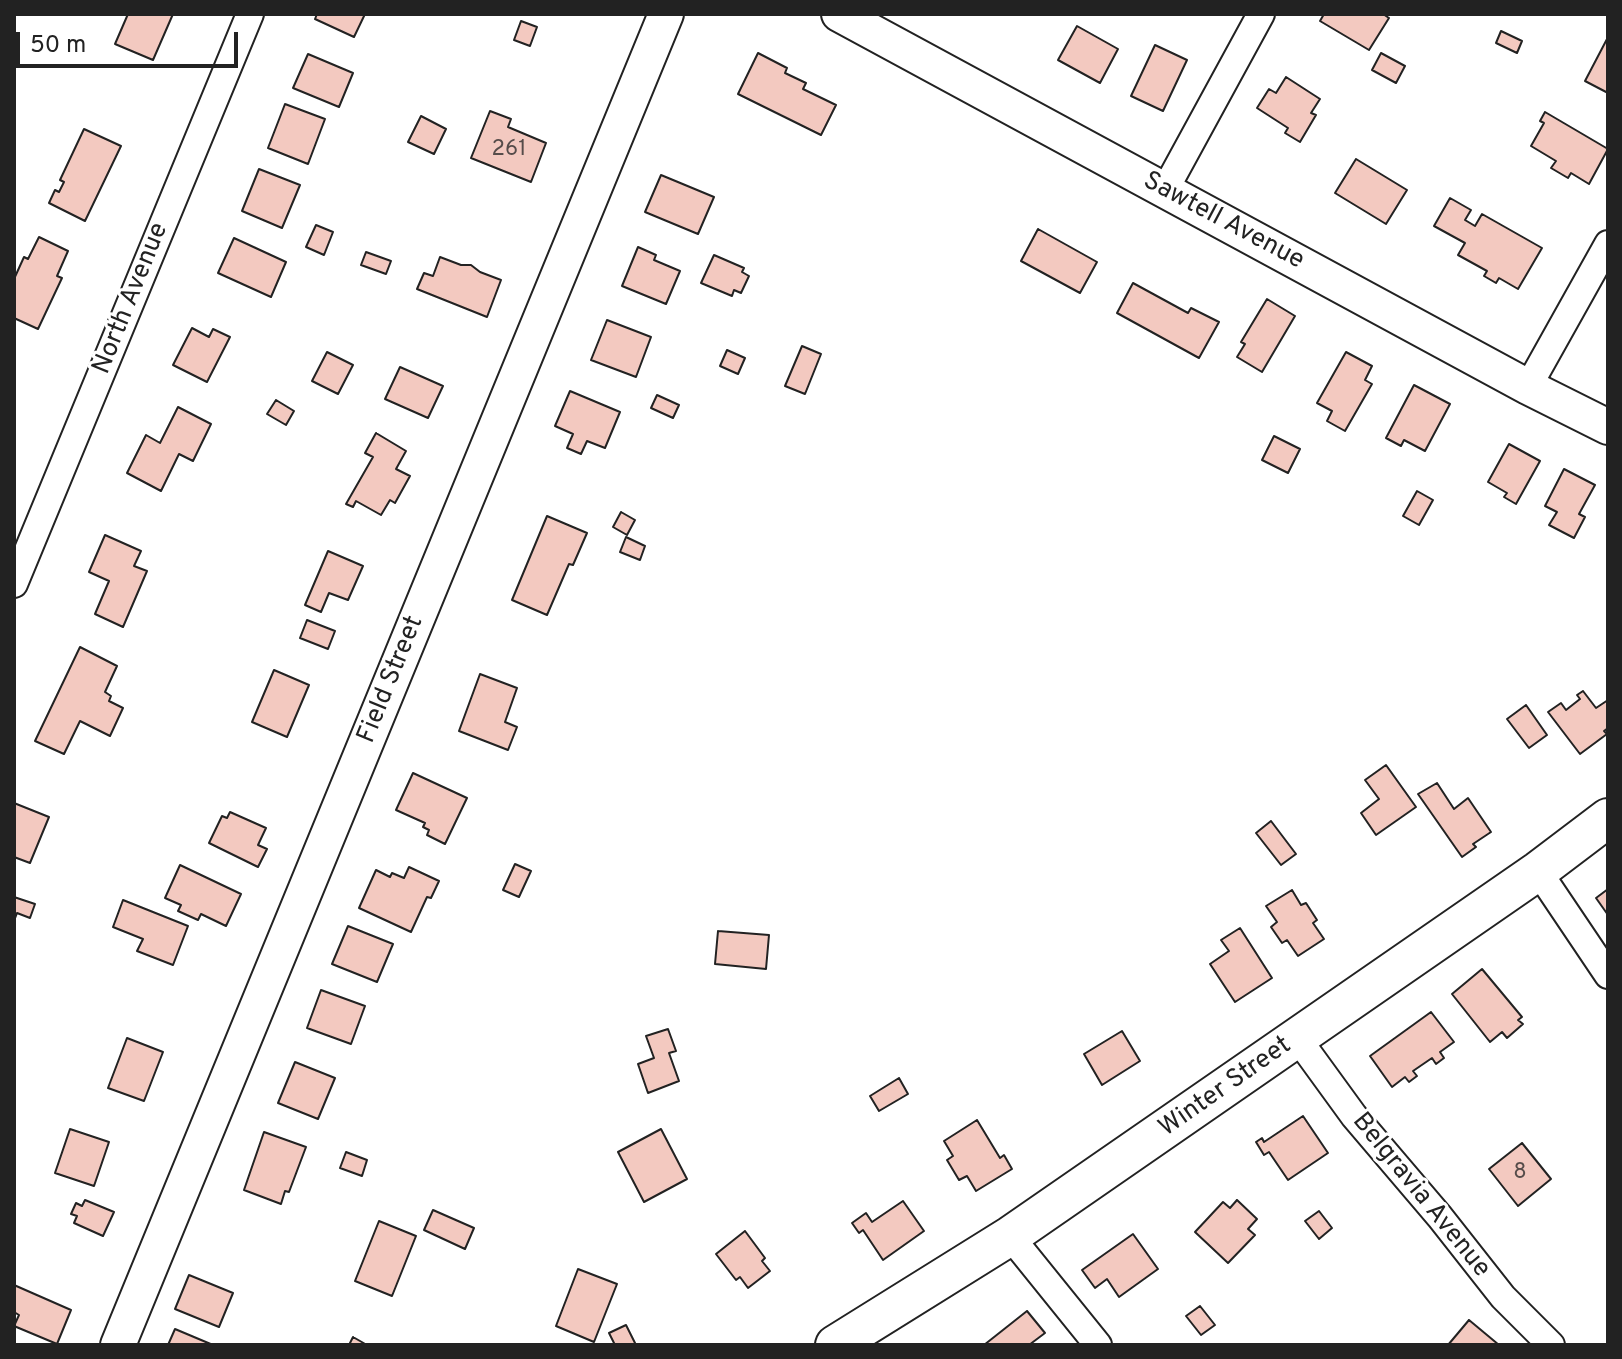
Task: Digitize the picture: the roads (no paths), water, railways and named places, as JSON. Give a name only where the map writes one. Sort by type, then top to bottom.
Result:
[{"type":"main road","name":"Winter Street","points":[[835,1345],[1010,1236],[1298,1039],[1538,871],[1608,818]]},
{"type":"street","name":"North Avenue","points":[[14,584],[250,14]]},
{"type":"street","name":"Field Street","points":[[118,1345],[666,14]]},
{"type":"street","name":"Sawtell Avenue","points":[[839,14],[1528,387],[1608,427]]},
{"type":"street","points":[[1165,190],[1261,14]]},
{"type":"street","points":[[1528,387],[1608,244]]},
{"type":"street","points":[[1538,871],[1608,975]]},
{"type":"street","name":"Belgravia Avenue","points":[[1298,1039],[1354,1116],[1503,1297],[1551,1345]]},
{"type":"street","points":[[1010,1236],[1098,1345]]}]
